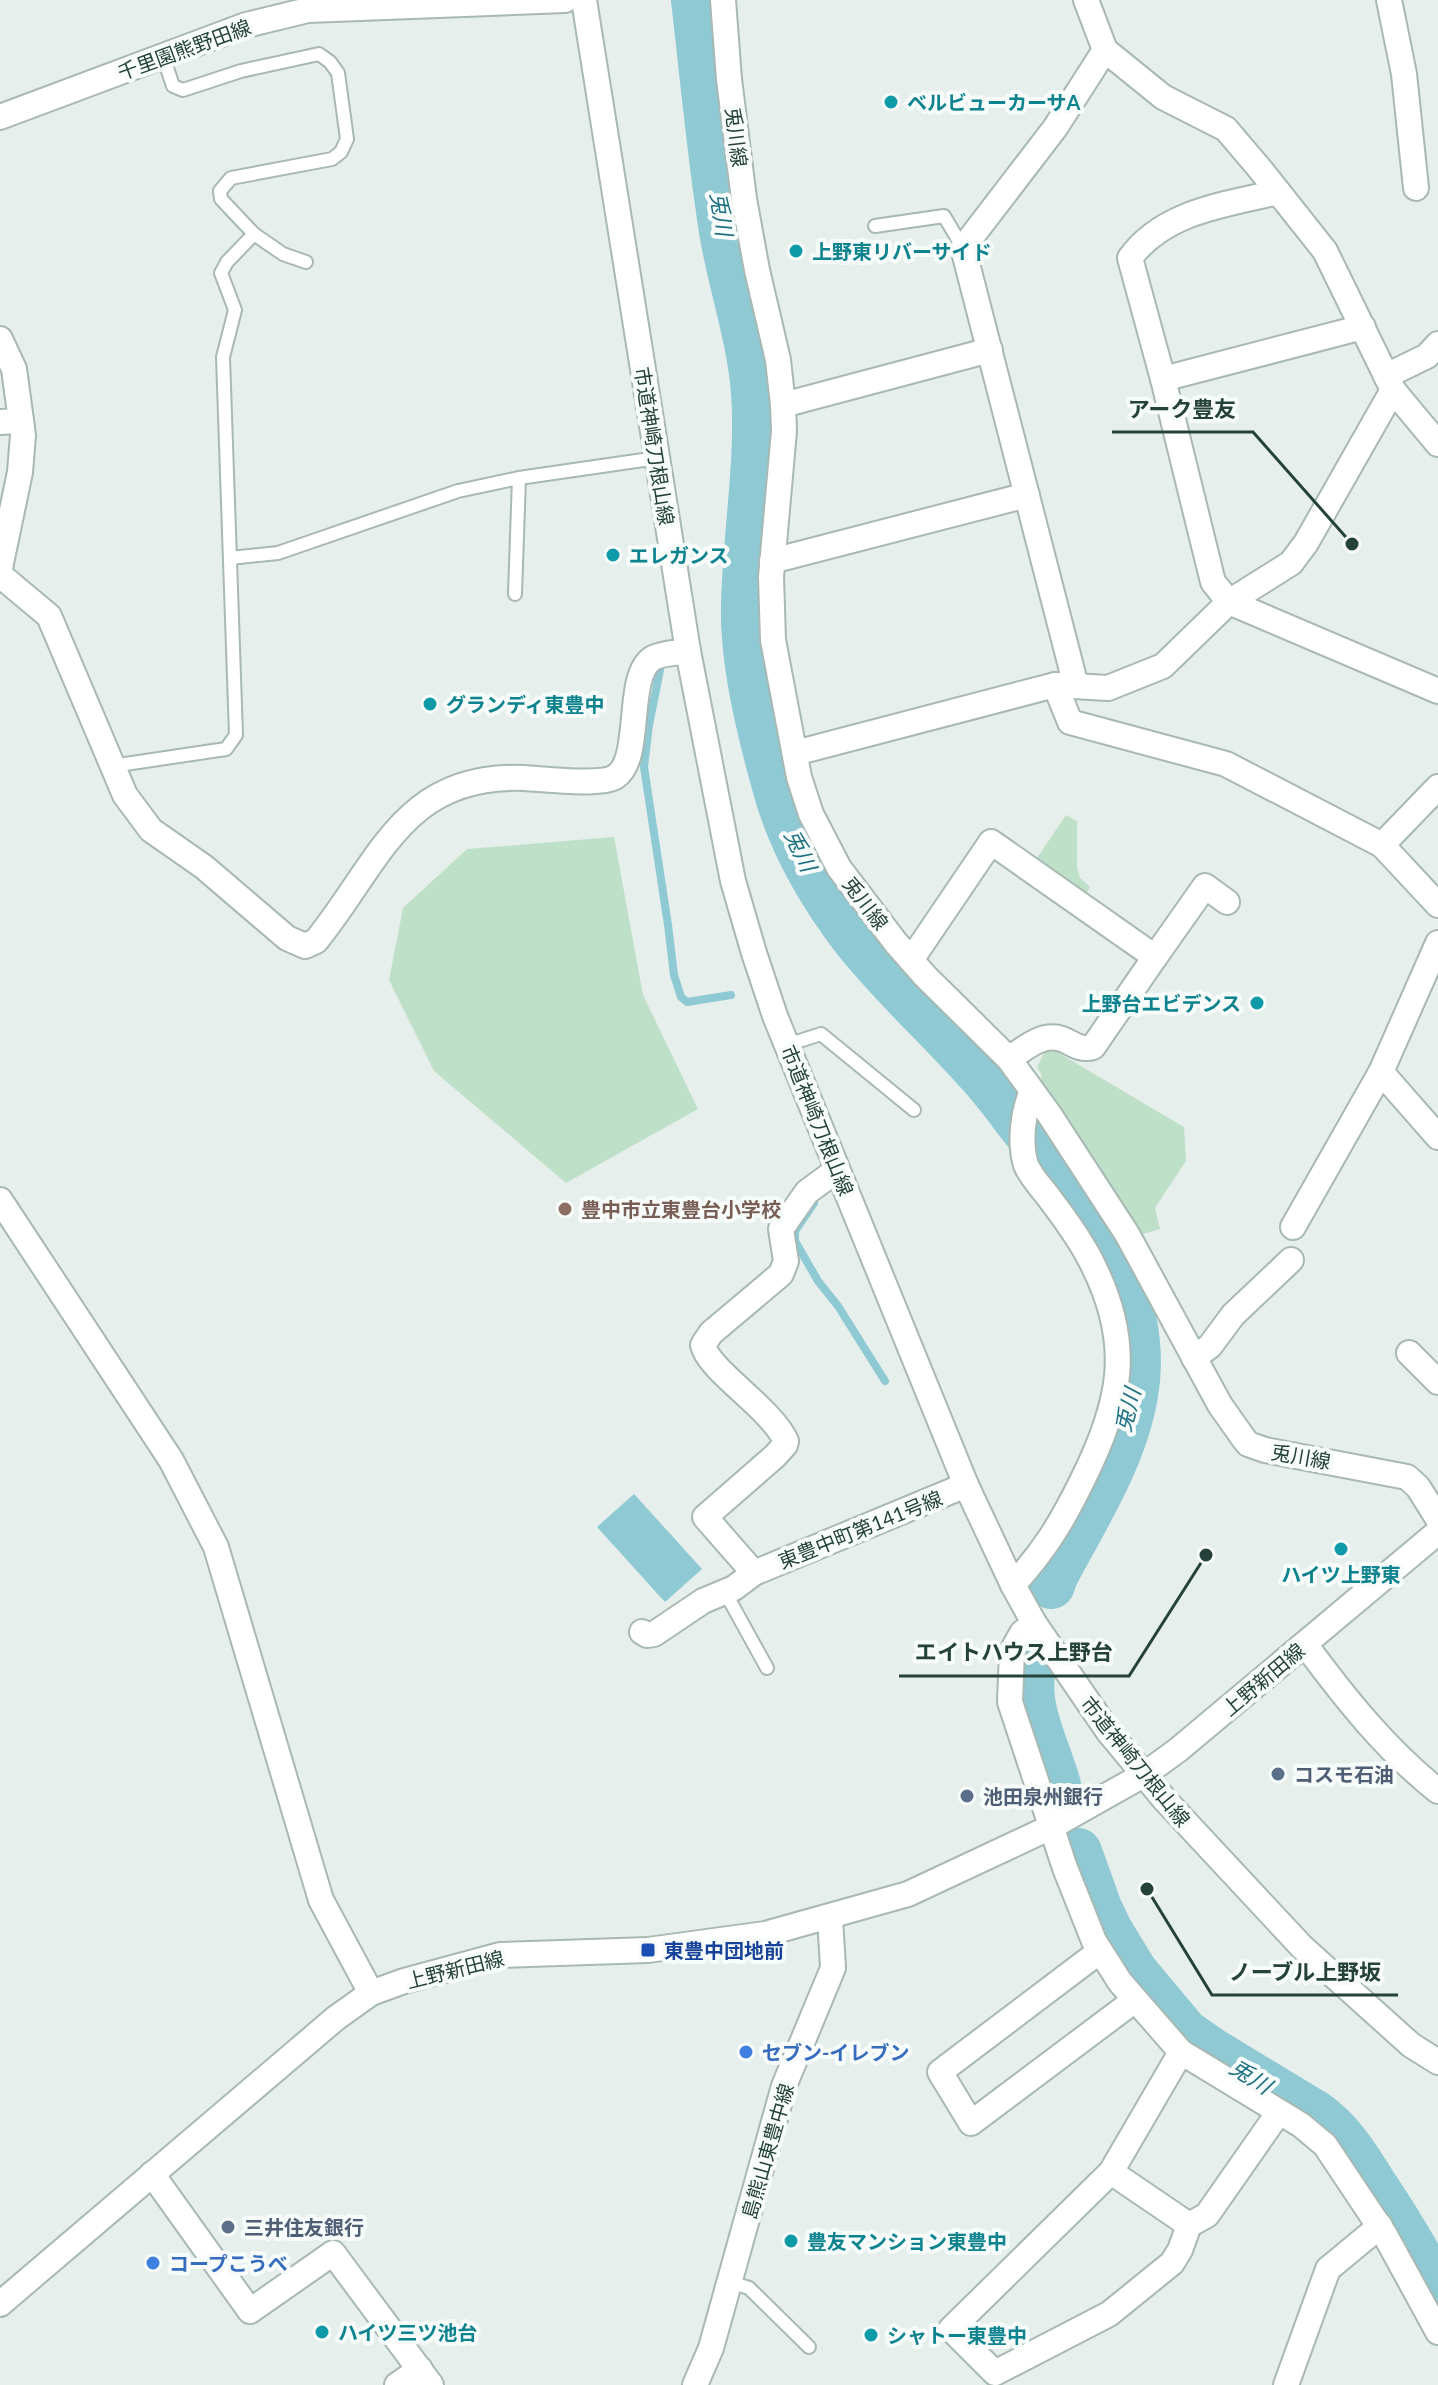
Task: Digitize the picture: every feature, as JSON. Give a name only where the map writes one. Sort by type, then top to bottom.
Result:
[{"type":"street","name":"千里園熊野田線","points":[[0,117],[246,25],[308,10],[565,0]]},
{"type":"street","name":"市道神崎刀根山線","points":[[584,0],[688,651],[733,881],[754,953],[787,1045],[966,1485],[1034,1623],[1083,1696],[1165,1800],[1302,1947],[1411,2045],[1438,2062]]},
{"type":"street","name":"兎川線","points":[[723,0],[744,199],[778,360],[783,405],[784,431],[772,561],[773,640],[795,753],[811,814],[831,855],[881,924],[911,960],[1009,1059],[1032,1091],[1119,1220],[1229,1420],[1248,1444],[1265,1450],[1407,1477],[1418,1487],[1438,1519]]},
{"type":"street","points":[[1086,0],[1105,50],[1163,97],[1226,129],[1325,251],[1390,383],[1438,444]]},
{"type":"street","points":[[1389,0],[1404,74],[1416,188]]},
{"type":"street","points":[[1105,50],[1055,128],[963,248],[1027,495],[1066,686],[1070,722],[1226,764],[1382,845],[1438,905]]},
{"type":"street","points":[[1278,192],[1190,213],[1143,240],[1130,258],[1213,582],[1229,602],[1437,687]]},
{"type":"street","points":[[1163,379],[1363,327]]},
{"type":"street","points":[[0,339],[14,369],[10,421],[23,435],[20,472],[0,568]]},
{"type":"street","points":[[795,753],[1066,686],[1108,688],[1163,666],[1229,602],[1291,563],[1306,543],[1390,383],[1438,344]]},
{"type":"street","points":[[783,405],[990,350]]},
{"type":"street","points":[[772,561],[1027,495]]},
{"type":"street","points":[[0,575],[49,616],[125,795],[151,830],[204,867],[287,938],[309,946],[322,934],[404,821],[445,791],[483,779],[597,781],[614,777],[622,771],[629,758],[632,722],[645,665],[656,656],[688,651]]},
{"type":"street","points":[[1108,688],[1113,734]]},
{"type":"street","points":[[1382,845],[1438,787]]},
{"type":"street","points":[[911,960],[991,842],[1155,957]]},
{"type":"street","points":[[1009,1059],[1048,1037],[1061,1038],[1080,1048],[1093,1047],[1205,886],[1227,902]]},
{"type":"street","points":[[1293,1227],[1381,1072],[1438,943]]},
{"type":"street","points":[[1381,1072],[1438,1137]]},
{"type":"street","points":[[1013,1585],[1048,1544],[1090,1465],[1109,1420],[1116,1394],[1118,1365],[1115,1320],[1103,1286],[1084,1249],[1028,1170],[1024,1158],[1024,1119],[1032,1091]]},
{"type":"street","points":[[754,1573],[705,1517],[775,1456],[786,1441],[753,1399],[708,1358],[703,1345],[711,1333],[781,1274],[786,1265],[781,1229],[807,1192],[837,1170]]},
{"type":"street","points":[[0,1200],[171,1460],[216,1547],[321,1900],[371,1993]]},
{"type":"street","points":[[1194,1358],[1210,1346],[1233,1315],[1291,1260]]},
{"type":"street","points":[[1409,1353],[1438,1382]]},
{"type":"street","name":"東豊中町第141号線","points":[[642,1632],[654,1634],[703,1601],[725,1592],[754,1573],[966,1485]]},
{"type":"street","name":"上野新田線","points":[[0,2304],[336,2018],[371,1993],[500,1955],[648,1950],[765,1934],[908,1894],[1051,1827],[1145,1774],[1178,1750],[1438,1532]]},
{"type":"street","points":[[1034,1623],[1022,1633],[1012,1651],[1010,1702],[1082,1916],[1100,1951],[1135,2000],[1181,2052],[1308,2130],[1325,2145],[1380,2226],[1438,2332]]},
{"type":"street","points":[[1305,1644],[1371,1727],[1438,1791]]},
{"type":"street","name":"島熊山東豊中線","points":[[695,2385],[711,2348],[784,2086],[833,1968],[830,1918]]},
{"type":"street","points":[[1100,1951],[940,2072],[971,2123],[1135,2000]]},
{"type":"street","points":[[1181,2052],[1111,2172],[951,2329],[995,2373],[1109,2314],[1172,2263],[1189,2225],[1207,2215],[1279,2112]]},
{"type":"street","points":[[1111,2172],[1189,2225]]},
{"type":"street","points":[[152,2174],[250,2311],[333,2253],[426,2377],[397,2385]]},
{"type":"street","points":[[1286,2385],[1328,2269],[1380,2226]]},
{"type":"lane","points":[[163,56],[173,86],[183,90],[241,71],[319,54],[338,73],[347,139],[341,152],[332,159],[231,178],[220,191],[221,199],[254,234],[283,254],[306,262]]},
{"type":"lane","points":[[875,226],[944,216],[963,248]]},
{"type":"lane","points":[[112,766],[226,749],[236,735],[223,357],[235,310],[221,273],[227,262],[254,234]]},
{"type":"lane","points":[[230,558],[278,553],[458,491],[519,478],[657,458]]},
{"type":"lane","points":[[515,594],[519,478]]},
{"type":"lane","points":[[787,1045],[821,1034],[914,1110]]},
{"type":"lane","points":[[725,1592],[767,1668]]},
{"type":"lane","points":[[730,2282],[749,2288],[809,2347]]},
{"type":"green space","points":[[1066,815],[1077,821],[1077,868],[1080,878],[1090,887],[1085,896],[1035,861]]},
{"type":"green space","points":[[614,837],[643,995],[698,1109],[566,1183],[434,1071],[389,980],[403,908],[467,849]]},
{"type":"green space","points":[[1052,1049],[1184,1127],[1186,1161],[1155,1208],[1160,1229],[1136,1236],[1042,1088],[1037,1067],[1045,1051]]},
{"type":"water","points":[[634,1494],[702,1569],[665,1602],[597,1527]]},
{"type":"waterway","name":"兎川","points":[[695,0],[723,231],[750,352],[755,392],[756,446],[745,608],[747,652],[759,721],[782,807],[808,866],[855,938],[985,1078],[1071,1190],[1109,1254],[1133,1322],[1137,1358],[1129,1419],[1112,1465],[1051,1585]]},
{"type":"waterway","points":[[660,670],[644,767],[674,975],[681,997],[687,1002],[731,995]]},
{"type":"waterway","points":[[814,1203],[795,1231],[795,1241],[885,1381]]},
{"type":"waterway","name":"兎川","points":[[1031,1675],[1034,1717],[1057,1785]]},
{"type":"waterway","name":"兎川","points":[[1078,1852],[1098,1908],[1134,1972],[1185,2033],[1315,2114],[1333,2129],[1361,2166],[1438,2292]]},
{"type":"place","name":"ベルビューカーサA","points":[[891,102]]},
{"type":"place","name":"上野東リバーサイド","points":[[796,251]]},
{"type":"place","name":"アーク豊友","points":[[1352,544]]},
{"type":"place","name":"エレガンス","points":[[613,555]]},
{"type":"place","name":"グランディ東豊中","points":[[430,704]]},
{"type":"place","name":"上野台エビデンス","points":[[1257,1003]]},
{"type":"place","name":"豊中市立東豊台小学校","points":[[565,1209]]},
{"type":"place","name":"ハイツ上野東","points":[[1341,1549]]},
{"type":"place","name":"エイトハウス上野台","points":[[1206,1555]]},
{"type":"place","name":"コスモ石油","points":[[1278,1774]]},
{"type":"place","name":"池田泉州銀行","points":[[967,1796]]},
{"type":"place","name":"ノーブル上野坂","points":[[1147,1889]]},
{"type":"place","name":"東豊中団地前","points":[[648,1950]]},
{"type":"place","name":"セブン-イレブン","points":[[746,2052]]},
{"type":"place","name":"三井住友銀行","points":[[228,2227]]},
{"type":"place","name":"豊友マンション東豊中","points":[[791,2241]]},
{"type":"place","name":"コープこうべ","points":[[153,2263]]},
{"type":"place","name":"ハイツ三ツ池台","points":[[322,2332]]},
{"type":"place","name":"シャトー東豊中","points":[[871,2335]]}]
